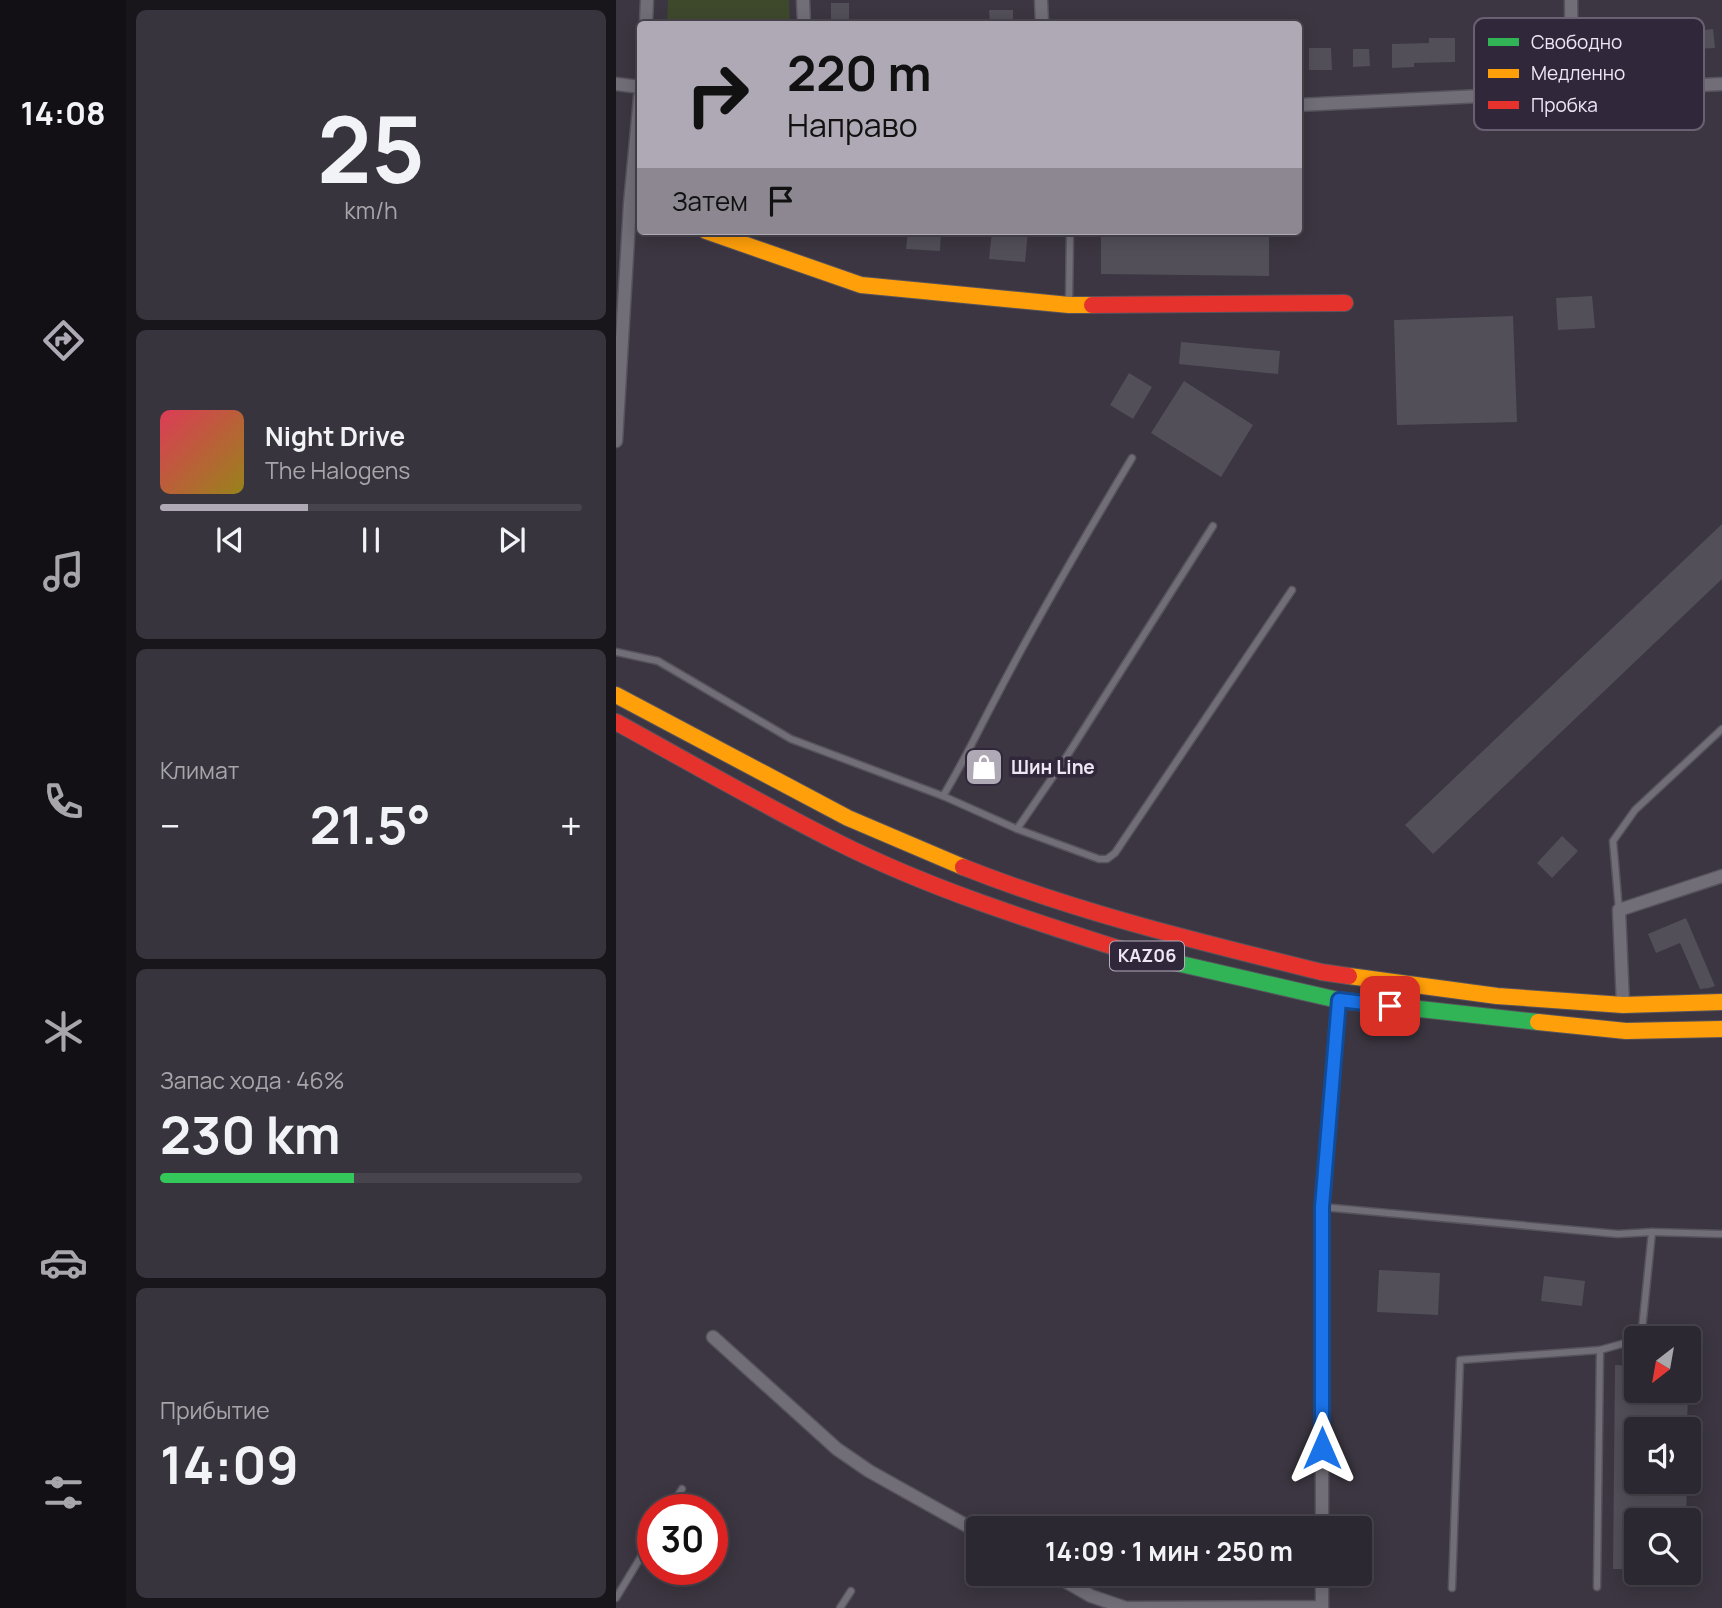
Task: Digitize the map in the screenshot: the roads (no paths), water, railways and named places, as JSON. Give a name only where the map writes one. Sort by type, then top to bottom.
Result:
[{"type":"main road","points":[[717,235],[861,285],[1069,305],[1345,303]]},
{"type":"main road","name":"KАZ06","points":[[616,695],[848,818],[938,857],[1058,902],[1149,929],[1321,972],[1496,996],[1623,1005],[1722,1002]]},
{"type":"main road","name":"KАZ06","points":[[616,722],[836,842],[952,892],[1049,927],[1141,955],[1339,1000],[1626,1031],[1722,1029]]},
{"type":"street","points":[[646,21],[647,0]]},
{"type":"street","points":[[803,0],[804,21]]},
{"type":"street","points":[[1041,0],[1042,21]]},
{"type":"street","points":[[1571,0],[1571,18]]},
{"type":"street","points":[[616,84],[637,87]]},
{"type":"street","points":[[1704,85],[1722,84]]},
{"type":"street","points":[[1302,105],[1474,95]]},
{"type":"street","points":[[616,441],[637,162]]},
{"type":"street","points":[[1623,1005],[1619,910],[1722,876]]},
{"type":"street","points":[[1322,1516],[1322,1207],[1339,1000]]},
{"type":"street","points":[[713,1337],[837,1448],[870,1471],[966,1525]]},
{"type":"street","points":[[1074,1586],[1091,1596],[1126,1608],[1322,1608],[1322,1586]]},
{"type":"lane","points":[[1069,305],[1070,235]]},
{"type":"lane","points":[[943,796],[971,749],[993,702],[1079,545],[1132,458]]},
{"type":"lane","points":[[1017,829],[1065,759],[1213,526]]},
{"type":"lane","points":[[616,652],[658,661],[791,739],[943,796],[1017,829],[1099,859],[1107,859],[1115,853],[1292,590]]},
{"type":"lane","points":[[1619,910],[1613,841],[1635,810],[1722,729]]},
{"type":"lane","points":[[1322,1207],[1618,1234],[1722,1234]]},
{"type":"lane","points":[[1640,1326],[1652,1232]]},
{"type":"lane","points":[[1452,1588],[1460,1360],[1600,1350],[1624,1343]]},
{"type":"lane","points":[[1597,1587],[1600,1350]]},
{"type":"lane","points":[[679,1494],[682,1489]]},
{"type":"lane","points":[[616,1598],[637,1563]]},
{"type":"lane","points":[[841,1608],[851,1591]]},
{"type":"place","name":"Шин Line","points":[[984,767]]}]
